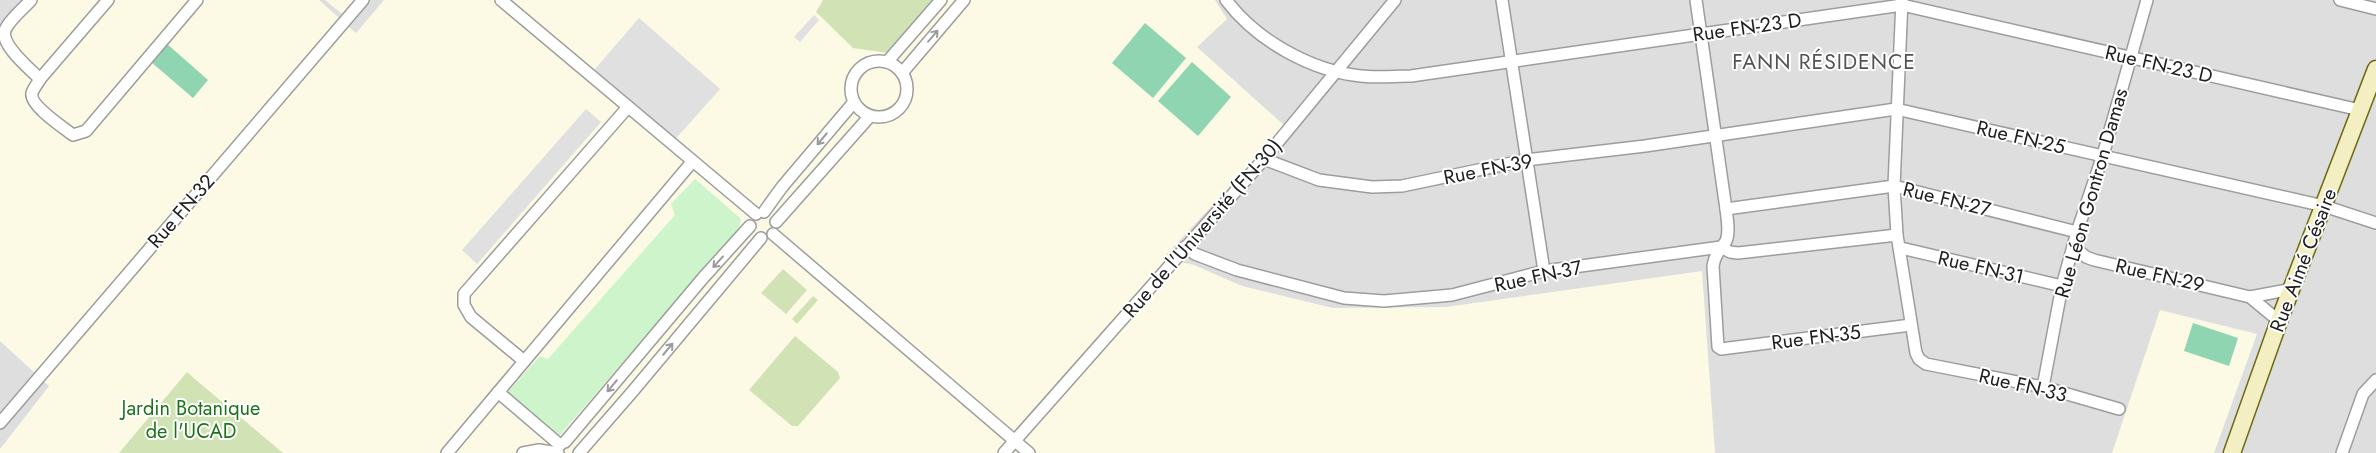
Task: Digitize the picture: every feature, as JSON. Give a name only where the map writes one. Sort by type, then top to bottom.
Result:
[{"type":"street","points":[[31,0],[6,28],[3,36],[6,44],[40,79]]},
{"type":"street","points":[[108,0],[40,79],[32,93],[32,100],[38,107],[73,135],[86,132],[197,0]]},
{"type":"street","name":"Rue FN-32","points":[[0,423],[363,0]]},
{"type":"street","points":[[501,0],[692,162],[760,213],[772,215],[774,228],[1029,453]]},
{"type":"street","points":[[887,62],[941,0]]},
{"type":"street","points":[[902,73],[964,0]]},
{"type":"street","name":"Rue FN-23 D","points":[[1226,0],[1239,15],[1279,47],[1335,71],[1361,76],[1411,76],[1902,2],[2360,110]]},
{"type":"street","name":"Rue de l'Université (FN-30)","points":[[1004,453],[1264,159],[1395,0]]},
{"type":"street","points":[[1502,0],[1544,271]]},
{"type":"street","points":[[1696,0],[1726,209],[1728,234],[1721,246]]},
{"type":"street","name":"Rue Léon Gontron Damas","points":[[2043,387],[2062,286],[2077,232],[2103,155],[2147,0]]},
{"type":"street","points":[[2340,0],[2376,9]]},
{"type":"street","points":[[1902,2],[1894,186],[1897,235],[1901,248],[1911,326]]},
{"type":"street","points":[[880,61],[887,62],[902,73],[907,88],[904,103],[892,114],[885,117],[870,116],[858,108],[854,102],[851,88],[855,74],[867,64],[880,61]]},
{"type":"street","name":"Rue Aimé Césaire","points":[[2232,453],[2279,321],[2376,69]]},
{"type":"street","points":[[560,448],[703,278],[750,226],[752,219],[760,213],[854,102]]},
{"type":"street","points":[[524,361],[471,317],[464,305],[464,294],[628,107]]},
{"type":"street","name":"Rue FN-25","points":[[1715,135],[1896,109],[2324,206],[2376,223]]},
{"type":"street","points":[[523,453],[560,448],[574,444],[579,453],[761,238],[774,228],[870,116]]},
{"type":"street","name":"Rue FN-39","points":[[1264,159],[1319,180],[1372,187],[1402,186],[1526,160],[1645,146],[1715,135]]},
{"type":"street","points":[[447,453],[692,162]]},
{"type":"street","name":"Rue FN-27","points":[[1726,209],[1894,186],[2077,232]]},
{"type":"street","points":[[750,226],[754,233],[761,238]]},
{"type":"street","name":"Rue FN-37","points":[[1185,248],[1195,254],[1245,272],[1344,298],[1384,301],[1452,295],[1544,271],[1721,246],[1730,252],[1738,253],[1897,235]]},
{"type":"street","name":"Rue FN-35","points":[[1721,246],[1715,254],[1713,266],[1718,347],[1721,349],[1911,326]]},
{"type":"street","name":"Rue FN-29","points":[[2073,246],[2086,257],[2094,260],[2250,297]]},
{"type":"street","name":"Rue FN-31","points":[[1901,248],[2062,286]]},
{"type":"street","points":[[2250,297],[2292,289]]},
{"type":"street","points":[[2250,297],[2279,321]]},
{"type":"street","name":"Rue FN-33","points":[[1911,326],[1916,353],[1919,359],[1926,364],[2043,387],[2119,409]]},
{"type":"street","points":[[2342,453],[2363,394],[2376,380]]},
{"type":"street","points":[[498,392],[560,448]]},
{"type":"shaded area","points":[[0,0],[2376,0],[2376,453],[0,453]]},
{"type":"shaded area","points":[[30,0],[319,0],[356,33],[384,0],[1215,0],[1227,19],[1197,47],[1286,127],[1163,258],[1194,265],[1242,286],[1333,308],[1446,307],[1702,271],[1715,453],[0,453],[0,449],[49,386],[0,341],[0,35]]},
{"type":"shaded area","points":[[325,0],[354,0],[342,14]]},
{"type":"shaded area","points":[[814,15],[819,20],[800,42],[794,37]]},
{"type":"shaded area","points":[[639,18],[720,89],[671,144],[590,75]]},
{"type":"shaded area","points":[[586,109],[601,122],[477,264],[462,250]]},
{"type":"shaded area","points":[[2160,310],[2257,334],[2214,453],[2112,453]]},
{"type":"green space","points":[[823,0],[936,0],[888,53],[853,48],[816,12]]},
{"type":"green space","points":[[1145,23],[1186,58],[1153,98],[1112,63]]},
{"type":"green space","points":[[166,43],[208,80],[193,98],[150,61]]},
{"type":"green space","points":[[1192,62],[1231,97],[1198,136],[1158,101]]},
{"type":"green space","points":[[695,179],[741,219],[739,228],[559,436],[508,392],[540,356],[548,359],[675,215],[671,204]]},
{"type":"green space","points":[[783,269],[807,290],[786,314],[761,293]]},
{"type":"green space","points":[[813,296],[818,300],[797,324],[792,319]]},
{"type":"green space","points":[[2193,323],[2238,338],[2229,366],[2184,351]]},
{"type":"green space","points":[[795,336],[838,372],[840,378],[798,426],[792,426],[749,390]]},
{"type":"green space","name":"Jardin Botanique de l'UCAD","points":[[187,372],[196,380],[283,453],[119,453]]},
{"type":"district","name":"FANN RÉSIDENCE","points":[[1824,62]]}]
